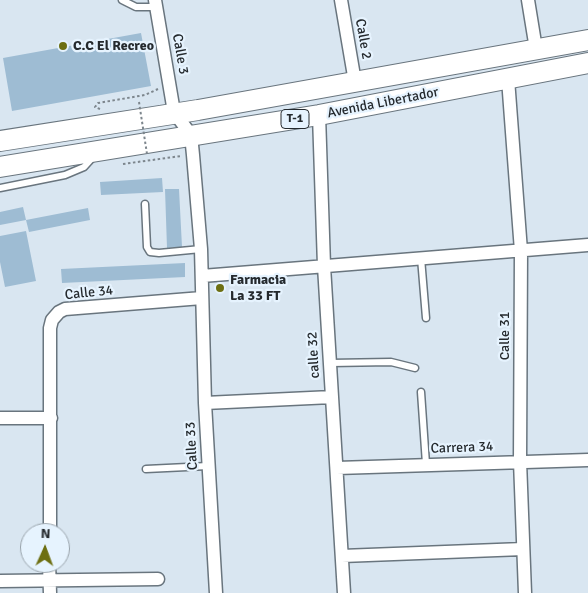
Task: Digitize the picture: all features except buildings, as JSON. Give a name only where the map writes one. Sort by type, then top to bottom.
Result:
[{"type":"main road","name":"Avenida Libertador","points":[[0,138],[356,82],[588,40]]},
{"type":"main road","name":"Avenida Libertador","points":[[0,167],[319,115],[588,63]]},
{"type":"street","name":"Calle 2","points":[[341,0],[356,82]]},
{"type":"street","points":[[528,0],[536,49]]},
{"type":"street","name":"Calle 3","points":[[156,3],[174,112]]},
{"type":"street","name":"Calle 31","points":[[508,78],[521,251],[520,461],[525,593]]},
{"type":"street","points":[[174,112],[191,135]]},
{"type":"street","name":"calle 32","points":[[319,115],[324,266],[344,593]]},
{"type":"street","name":"Calle 33","points":[[191,135],[201,249],[205,403],[216,593]]},
{"type":"street","points":[[202,276],[588,245]]},
{"type":"street","name":"Calle 34","points":[[50,523],[50,328],[52,320],[59,312],[65,309],[202,298]]},
{"type":"street","points":[[205,403],[332,397]]},
{"type":"street","points":[[0,418],[51,418]]},
{"type":"street","name":"Carrera 34","points":[[337,468],[588,460]]},
{"type":"street","points":[[342,556],[523,549]]},
{"type":"street","points":[[49,573],[50,587]]},
{"type":"street","points":[[0,581],[50,587],[158,578]]},
{"type":"lane","points":[[122,0],[136,7],[156,3]]},
{"type":"lane","points":[[0,188],[65,175],[84,168],[98,151]]},
{"type":"lane","points":[[144,204],[147,248],[150,252],[159,253],[201,249]]},
{"type":"lane","points":[[420,258],[426,318]]},
{"type":"lane","points":[[330,363],[391,362],[415,368]]},
{"type":"lane","points":[[421,392],[426,464]]},
{"type":"lane","points":[[146,469],[208,466]]},
{"type":"path","points":[[100,109],[95,107],[98,103],[145,95],[161,88]]},
{"type":"path","points":[[132,104],[140,102],[147,154]]},
{"type":"place","name":"C.C El Recreo","points":[[63,46]]},
{"type":"place","name":"Farmacia La 33 FT","points":[[220,288]]}]
